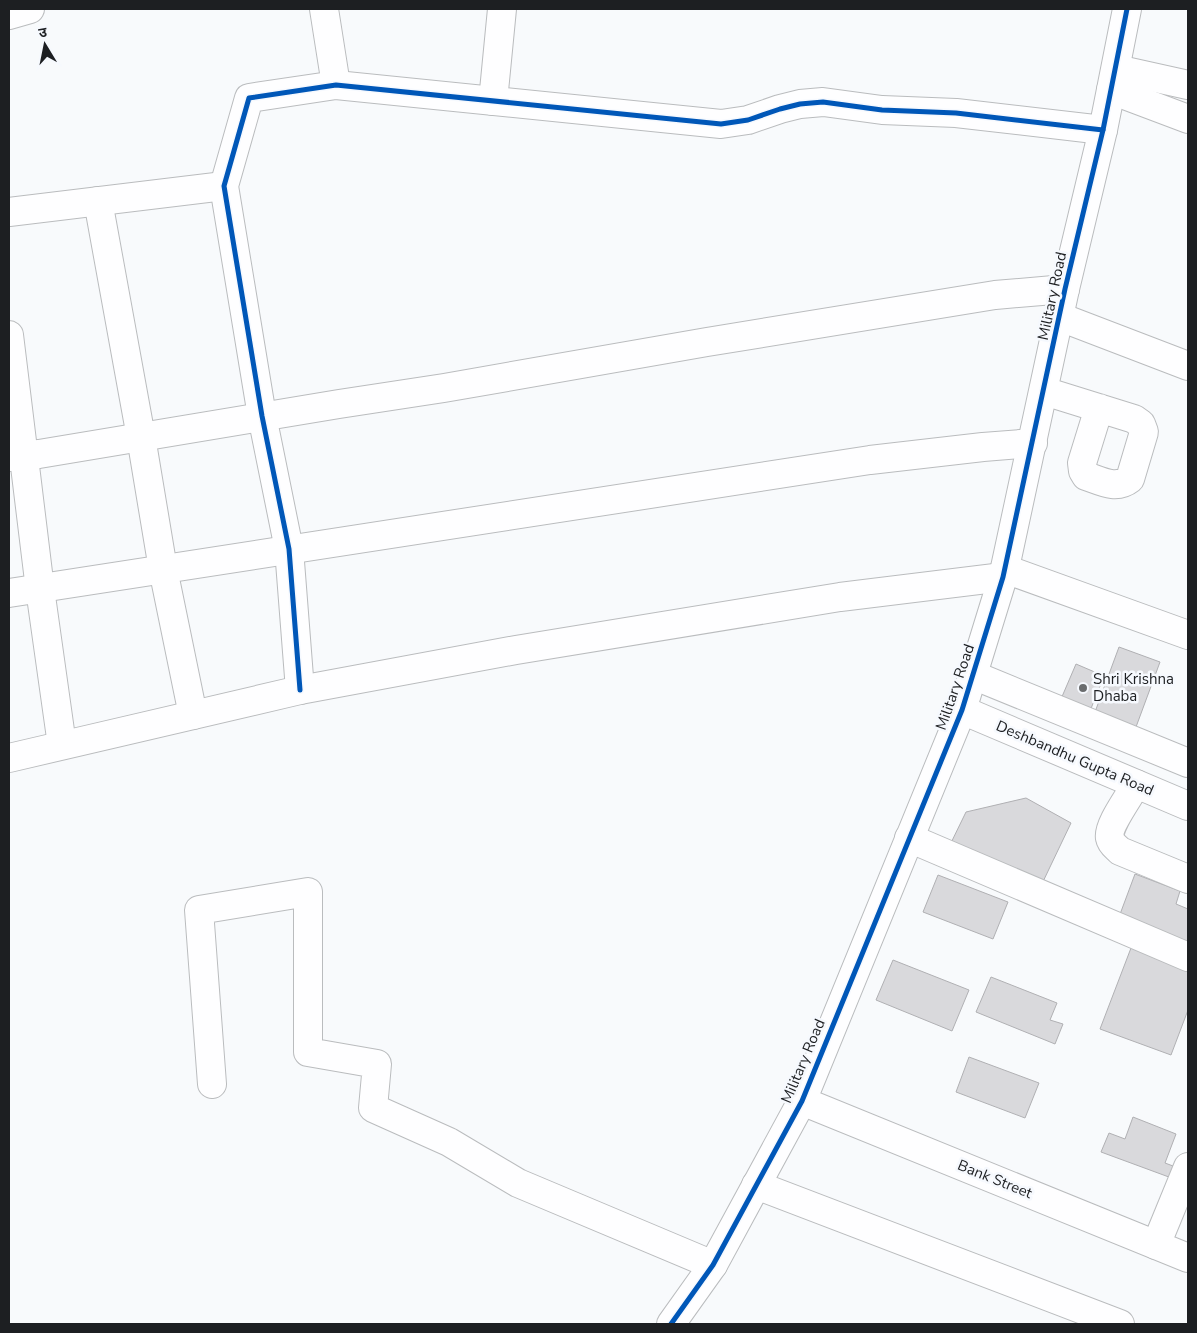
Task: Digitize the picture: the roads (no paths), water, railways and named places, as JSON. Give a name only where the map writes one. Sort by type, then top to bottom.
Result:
[{"type":"street","points":[[9,15],[30,9]]},
{"type":"street","points":[[324,9],[336,84]]},
{"type":"street","points":[[493,101],[502,9]]},
{"type":"street","name":"Military Road","points":[[671,1324],[713,1265],[802,1101],[962,710],[1004,573],[1065,289],[1103,130],[1127,9]]},
{"type":"street","points":[[1113,79],[1188,84]]},
{"type":"street","points":[[1113,79],[1188,119]]},
{"type":"street","points":[[300,690],[289,549],[262,416],[224,186],[249,98],[336,84],[721,124],[748,120],[800,104],[823,102],[882,110],[964,114],[1103,130]]},
{"type":"street","points":[[9,212],[224,186]]},
{"type":"street","points":[[98,201],[163,569],[193,715]]},
{"type":"street","points":[[16,457],[444,388],[995,295],[1065,289]]},
{"type":"street","points":[[1060,317],[1186,359]]},
{"type":"street","points":[[9,335],[16,457],[40,588],[62,745]]},
{"type":"street","points":[[1044,391],[1098,408]]},
{"type":"street","points":[[9,593],[870,460],[1033,443]]},
{"type":"street","points":[[9,758],[300,690],[516,650],[840,597],[1004,573],[1188,635]]},
{"type":"street","points":[[974,675],[1188,763]]},
{"type":"street","name":"Deshbandhu Gupta Road","points":[[962,710],[1188,806]]},
{"type":"street","points":[[1136,784],[1112,825],[1110,838],[1113,845],[1120,851],[1188,879]]},
{"type":"street","points":[[909,838],[1188,957]]},
{"type":"street","points":[[212,1084],[199,910],[308,892],[308,1052],[377,1064],[373,1108],[449,1142],[518,1183],[713,1265]]},
{"type":"street","name":"Bank Street","points":[[802,1101],[1188,1258]]},
{"type":"street","points":[[1156,1245],[1188,1167]]},
{"type":"street","points":[[756,1185],[1120,1324]]},
{"type":"place","name":"Shri Krishna Dhaba","points":[[1083,688]]}]
